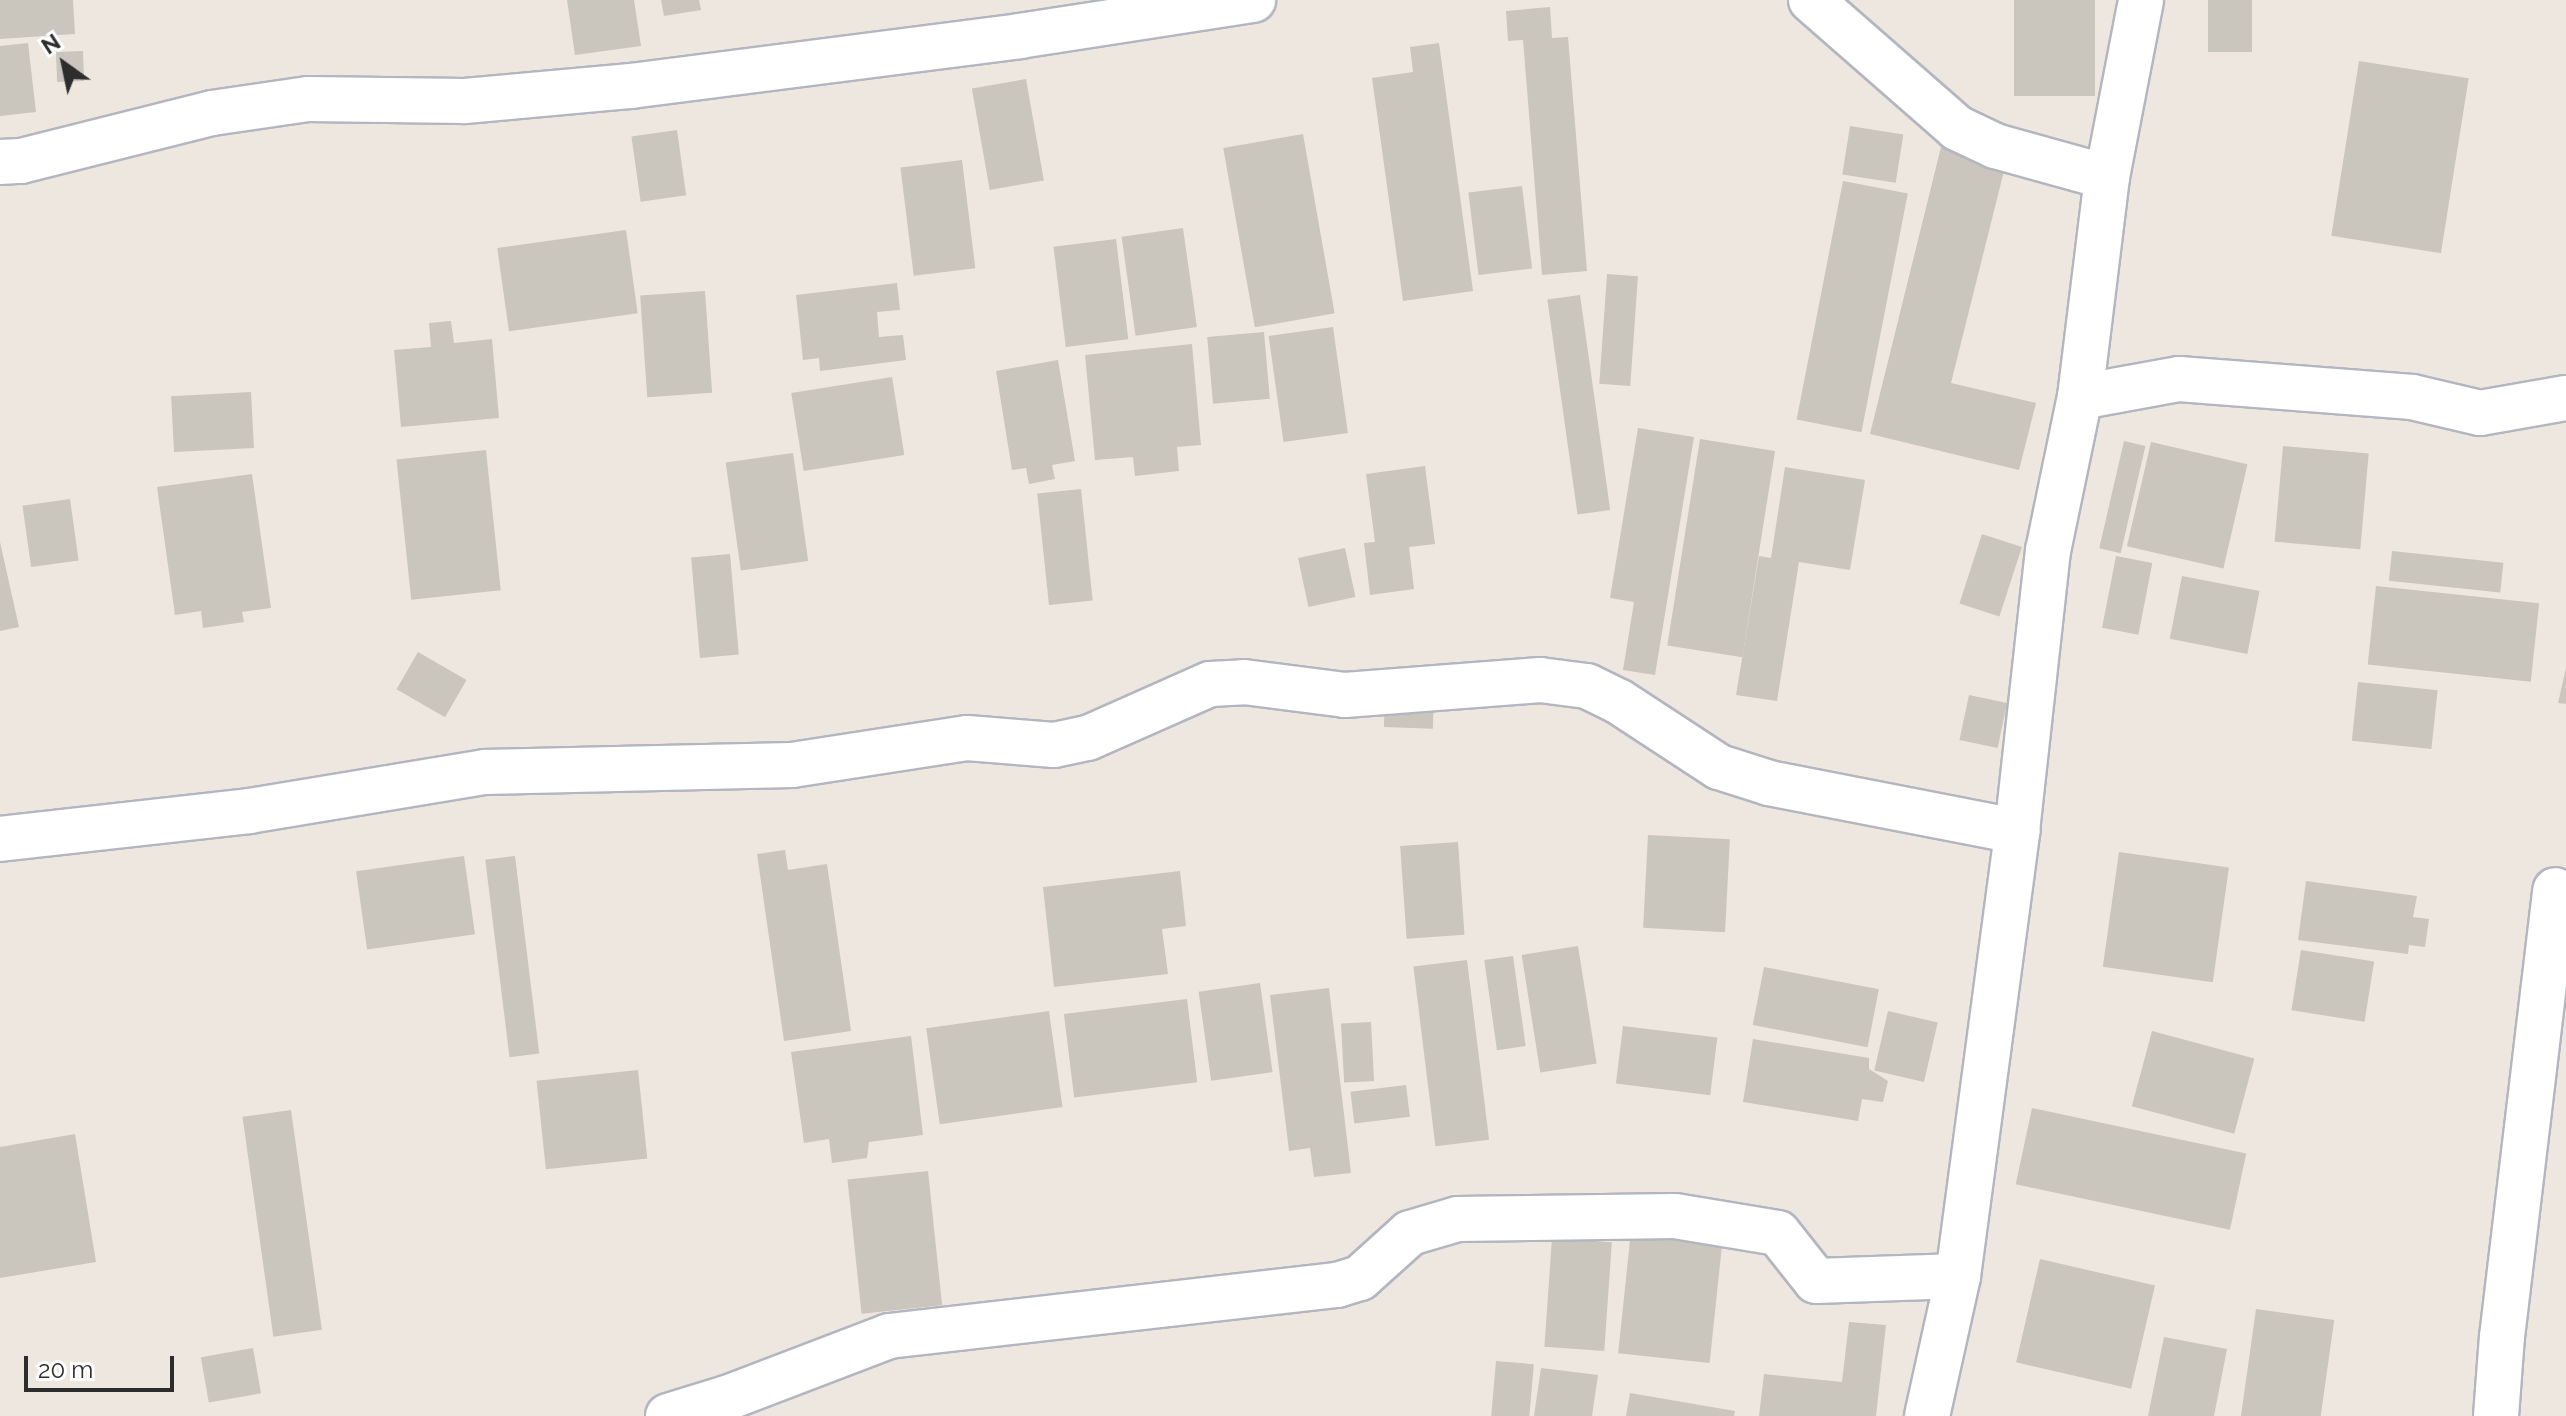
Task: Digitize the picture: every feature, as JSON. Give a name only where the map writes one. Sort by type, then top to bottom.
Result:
[{"type":"street","points":[[0,162],[21,161],[212,113],[308,99],[465,101],[631,86],[989,40],[1253,0]]},
{"type":"street","points":[[1811,0],[1957,128],[1995,146],[2107,177]]},
{"type":"street","points":[[1927,1416],[1958,1276],[2017,831],[2048,551],[2080,397],[2107,177],[2141,0]]},
{"type":"street","points":[[2080,397],[2179,379],[2412,397],[2480,413],[2566,398]]},
{"type":"street","points":[[0,839],[249,811],[485,772],[792,765],[967,738],[1054,745],[1088,738],[1210,684],[1244,682],[1345,695],[1540,680],[1587,686],[1618,701],[1719,767],[1769,783],[2017,831]]},
{"type":"street","points":[[2496,1416],[2502,1337],[2555,890]]},
{"type":"street","points":[[668,1416],[727,1398],[889,1336],[1337,1285],[1360,1278],[1410,1233],[1458,1219],[1675,1216],[1778,1233],[1816,1281],[1958,1276]]},
{"type":"building","points":[[0,0],[73,0],[75,34],[0,39]]},
{"type":"building","points":[[567,0],[634,0],[641,46],[575,55]]},
{"type":"building","points":[[661,0],[699,0],[701,10],[664,16]]},
{"type":"building","points":[[2014,0],[2095,0],[2095,96],[2014,96]]},
{"type":"building","points":[[2208,0],[2252,0],[2252,52],[2208,52]]},
{"type":"building","points":[[1550,7],[1552,38],[1568,37],[1587,271],[1542,275],[1523,40],[1508,41],[1506,11]]},
{"type":"building","points":[[28,43],[36,112],[0,116],[0,46]]},
{"type":"building","points":[[1439,43],[1473,291],[1403,301],[1372,78],[1413,72],[1410,47]]},
{"type":"building","points":[[83,51],[84,81],[57,82],[56,52]]},
{"type":"building","points":[[2359,61],[2469,78],[2441,253],[2331,236]]},
{"type":"building","points":[[1026,79],[1044,180],[990,190],[972,89]]},
{"type":"building","points":[[1850,126],[1903,134],[1896,183],[1842,174]]},
{"type":"building","points":[[677,130],[686,195],[641,202],[631,136]]},
{"type":"building","points":[[1303,134],[1335,313],[1255,327],[1223,148]]},
{"type":"building","points":[[1941,147],[2006,163],[1951,383],[2036,403],[2019,470],[1870,434]]},
{"type":"building","points":[[962,160],[975,268],[914,276],[900,168]]},
{"type":"building","points":[[1843,181],[1908,194],[1861,432],[1797,420]]},
{"type":"building","points":[[1522,186],[1532,268],[1479,275],[1468,193]]},
{"type":"building","points":[[1183,228],[1197,327],[1136,336],[1122,237]]},
{"type":"building","points":[[626,230],[638,313],[509,331],[497,248]]},
{"type":"building","points":[[1116,239],[1128,339],[1066,347],[1053,247]]},
{"type":"building","points":[[1607,274],[1638,276],[1630,386],[1599,384]]},
{"type":"building","points":[[897,283],[900,310],[877,312],[879,337],[903,335],[906,360],[820,371],[819,358],[803,360],[796,295]]},
{"type":"building","points":[[705,291],[712,393],[647,397],[640,296]]},
{"type":"building","points":[[1580,295],[1610,510],[1578,514],[1547,300]]},
{"type":"building","points":[[451,321],[454,343],[492,339],[499,418],[401,427],[394,350],[431,347],[429,323]]},
{"type":"building","points":[[1333,327],[1348,433],[1284,442],[1269,336]]},
{"type":"building","points":[[1264,332],[1270,399],[1213,404],[1207,337]]},
{"type":"building","points":[[1192,344],[1201,445],[1177,447],[1179,471],[1135,476],[1133,457],[1095,460],[1085,355]]},
{"type":"building","points":[[1058,360],[1075,461],[1052,465],[1055,479],[1029,484],[1026,468],[1012,470],[996,371]]},
{"type":"building","points":[[892,377],[904,455],[804,471],[791,393]]},
{"type":"building","points":[[251,392],[254,448],[174,452],[171,396]]},
{"type":"building","points":[[1638,428],[1694,437],[1655,675],[1623,670],[1634,602],[1610,598]]},
{"type":"building","points":[[1700,439],[1775,451],[1742,657],[1667,645]]},
{"type":"building","points":[[2124,441],[2145,446],[2121,553],[2099,548]]},
{"type":"building","points":[[2151,442],[2247,464],[2223,569],[2127,546]]},
{"type":"building","points":[[2283,446],[2369,453],[2360,549],[2275,542]]},
{"type":"building","points":[[486,450],[501,590],[411,600],[396,459]]},
{"type":"building","points":[[793,453],[808,561],[741,570],[726,462]]},
{"type":"building","points":[[1425,466],[1435,544],[1409,547],[1414,589],[1370,595],[1364,543],[1375,542],[1366,474]]},
{"type":"building","points":[[1785,467],[1865,480],[1850,570],[1799,562],[1777,701],[1736,695],[1759,556],[1771,558]]},
{"type":"building","points":[[252,474],[271,608],[242,612],[244,622],[203,628],[201,611],[175,615],[157,487]]},
{"type":"building","points":[[1081,489],[1093,600],[1049,605],[1037,494]]},
{"type":"building","points":[[70,499],[79,560],[31,567],[22,506]]},
{"type":"building","points":[[1982,534],[2022,547],[1999,616],[1959,603]]},
{"type":"building","points":[[0,542],[19,627],[0,631]]},
{"type":"building","points":[[1345,548],[1355,597],[1308,607],[1298,558]]},
{"type":"building","points":[[2392,551],[2503,563],[2500,593],[2389,581]]},
{"type":"building","points":[[730,554],[739,655],[700,658],[691,557]]},
{"type":"building","points":[[2116,556],[2152,563],[2138,635],[2102,628]]},
{"type":"building","points":[[2182,576],[2260,591],[2247,654],[2170,639]]},
{"type":"building","points":[[2376,586],[2539,603],[2531,682],[2368,665]]},
{"type":"building","points":[[418,652],[466,680],[445,717],[396,689]]},
{"type":"building","points":[[2566,668],[2566,704],[2558,703]]},
{"type":"building","points":[[2358,682],[2438,690],[2431,749],[2352,741]]},
{"type":"building","points":[[1385,694],[1434,696],[1433,729],[1384,727]]},
{"type":"building","points":[[1969,695],[2007,703],[1998,748],[1959,740]]},
{"type":"building","points":[[1648,835],[1730,839],[1725,932],[1643,928]]},
{"type":"building","points":[[1458,842],[1464,935],[1407,939],[1400,846]]},
{"type":"building","points":[[785,850],[788,870],[827,864],[851,1031],[784,1041],[757,854]]},
{"type":"building","points":[[2119,852],[2229,867],[2213,982],[2103,967]]},
{"type":"building","points":[[464,856],[475,934],[367,949],[356,871]]},
{"type":"building","points":[[515,856],[539,1054],[509,1057],[485,860]]},
{"type":"building","points":[[1180,871],[1186,926],[1162,929],[1168,974],[1054,987],[1043,887]]},
{"type":"building","points":[[2306,881],[2417,896],[2413,917],[2429,919],[2425,947],[2409,945],[2408,954],[2298,940]]},
{"type":"building","points":[[1578,946],[1597,1064],[1540,1072],[1522,955]]},
{"type":"building","points":[[2301,950],[2374,962],[2365,1022],[2291,1010]]},
{"type":"building","points":[[1513,956],[1526,1046],[1497,1050],[1484,960]]},
{"type":"building","points":[[1467,960],[1489,1140],[1435,1146],[1413,967]]},
{"type":"building","points":[[1764,967],[1879,989],[1868,1047],[1753,1025]]},
{"type":"building","points":[[1260,983],[1273,1072],[1211,1081],[1199,992]]},
{"type":"building","points":[[1329,988],[1351,1173],[1314,1177],[1310,1148],[1289,1151],[1270,995]]},
{"type":"building","points":[[1187,999],[1197,1082],[1074,1097],[1064,1014]]},
{"type":"building","points":[[1049,1011],[1062,1107],[940,1124],[926,1028]]},
{"type":"building","points":[[1888,1011],[1938,1022],[1924,1082],[1874,1070]]},
{"type":"building","points":[[1371,1022],[1374,1081],[1344,1082],[1341,1024]]},
{"type":"building","points":[[1623,1026],[1717,1038],[1710,1095],[1616,1084]]},
{"type":"building","points":[[2152,1031],[2254,1058],[2234,1134],[2132,1106]]},
{"type":"building","points":[[911,1036],[923,1135],[869,1142],[867,1158],[832,1163],[829,1139],[804,1143],[791,1052]]},
{"type":"building","points":[[1753,1039],[1869,1058],[1869,1069],[1888,1081],[1883,1102],[1862,1099],[1858,1121],[1743,1102]]},
{"type":"building","points":[[638,1070],[647,1159],[546,1169],[537,1081]]},
{"type":"building","points":[[1406,1085],[1410,1117],[1354,1124],[1350,1092]]},
{"type":"building","points":[[2032,1108],[2246,1154],[2230,1230],[2016,1184]]},
{"type":"building","points":[[291,1110],[322,1330],[273,1337],[242,1117]]},
{"type":"building","points":[[75,1134],[96,1262],[0,1278],[0,1147]]},
{"type":"building","points":[[928,1171],[942,1305],[862,1314],[847,1179]]},
{"type":"building","points":[[1631,1231],[1722,1241],[1710,1363],[1618,1353]]},
{"type":"building","points":[[1552,1238],[1612,1242],[1604,1351],[1544,1347]]},
{"type":"building","points":[[2040,1259],[2155,1286],[2131,1389],[2016,1362]]},
{"type":"building","points":[[2256,1309],[2334,1320],[2321,1416],[2241,1416]]},
{"type":"building","points":[[1849,1322],[1886,1325],[1876,1416],[1759,1416],[1764,1374],[1842,1382]]},
{"type":"building","points":[[2164,1337],[2227,1349],[2214,1416],[2148,1416]]},
{"type":"building","points":[[253,1348],[261,1393],[209,1403],[201,1357]]},
{"type":"building","points":[[1496,1361],[1534,1364],[1529,1416],[1491,1416]]},
{"type":"building","points":[[1541,1368],[1598,1375],[1592,1416],[1534,1416]]},
{"type":"building","points":[[1630,1393],[1735,1411],[1734,1416],[1626,1416]]}]
